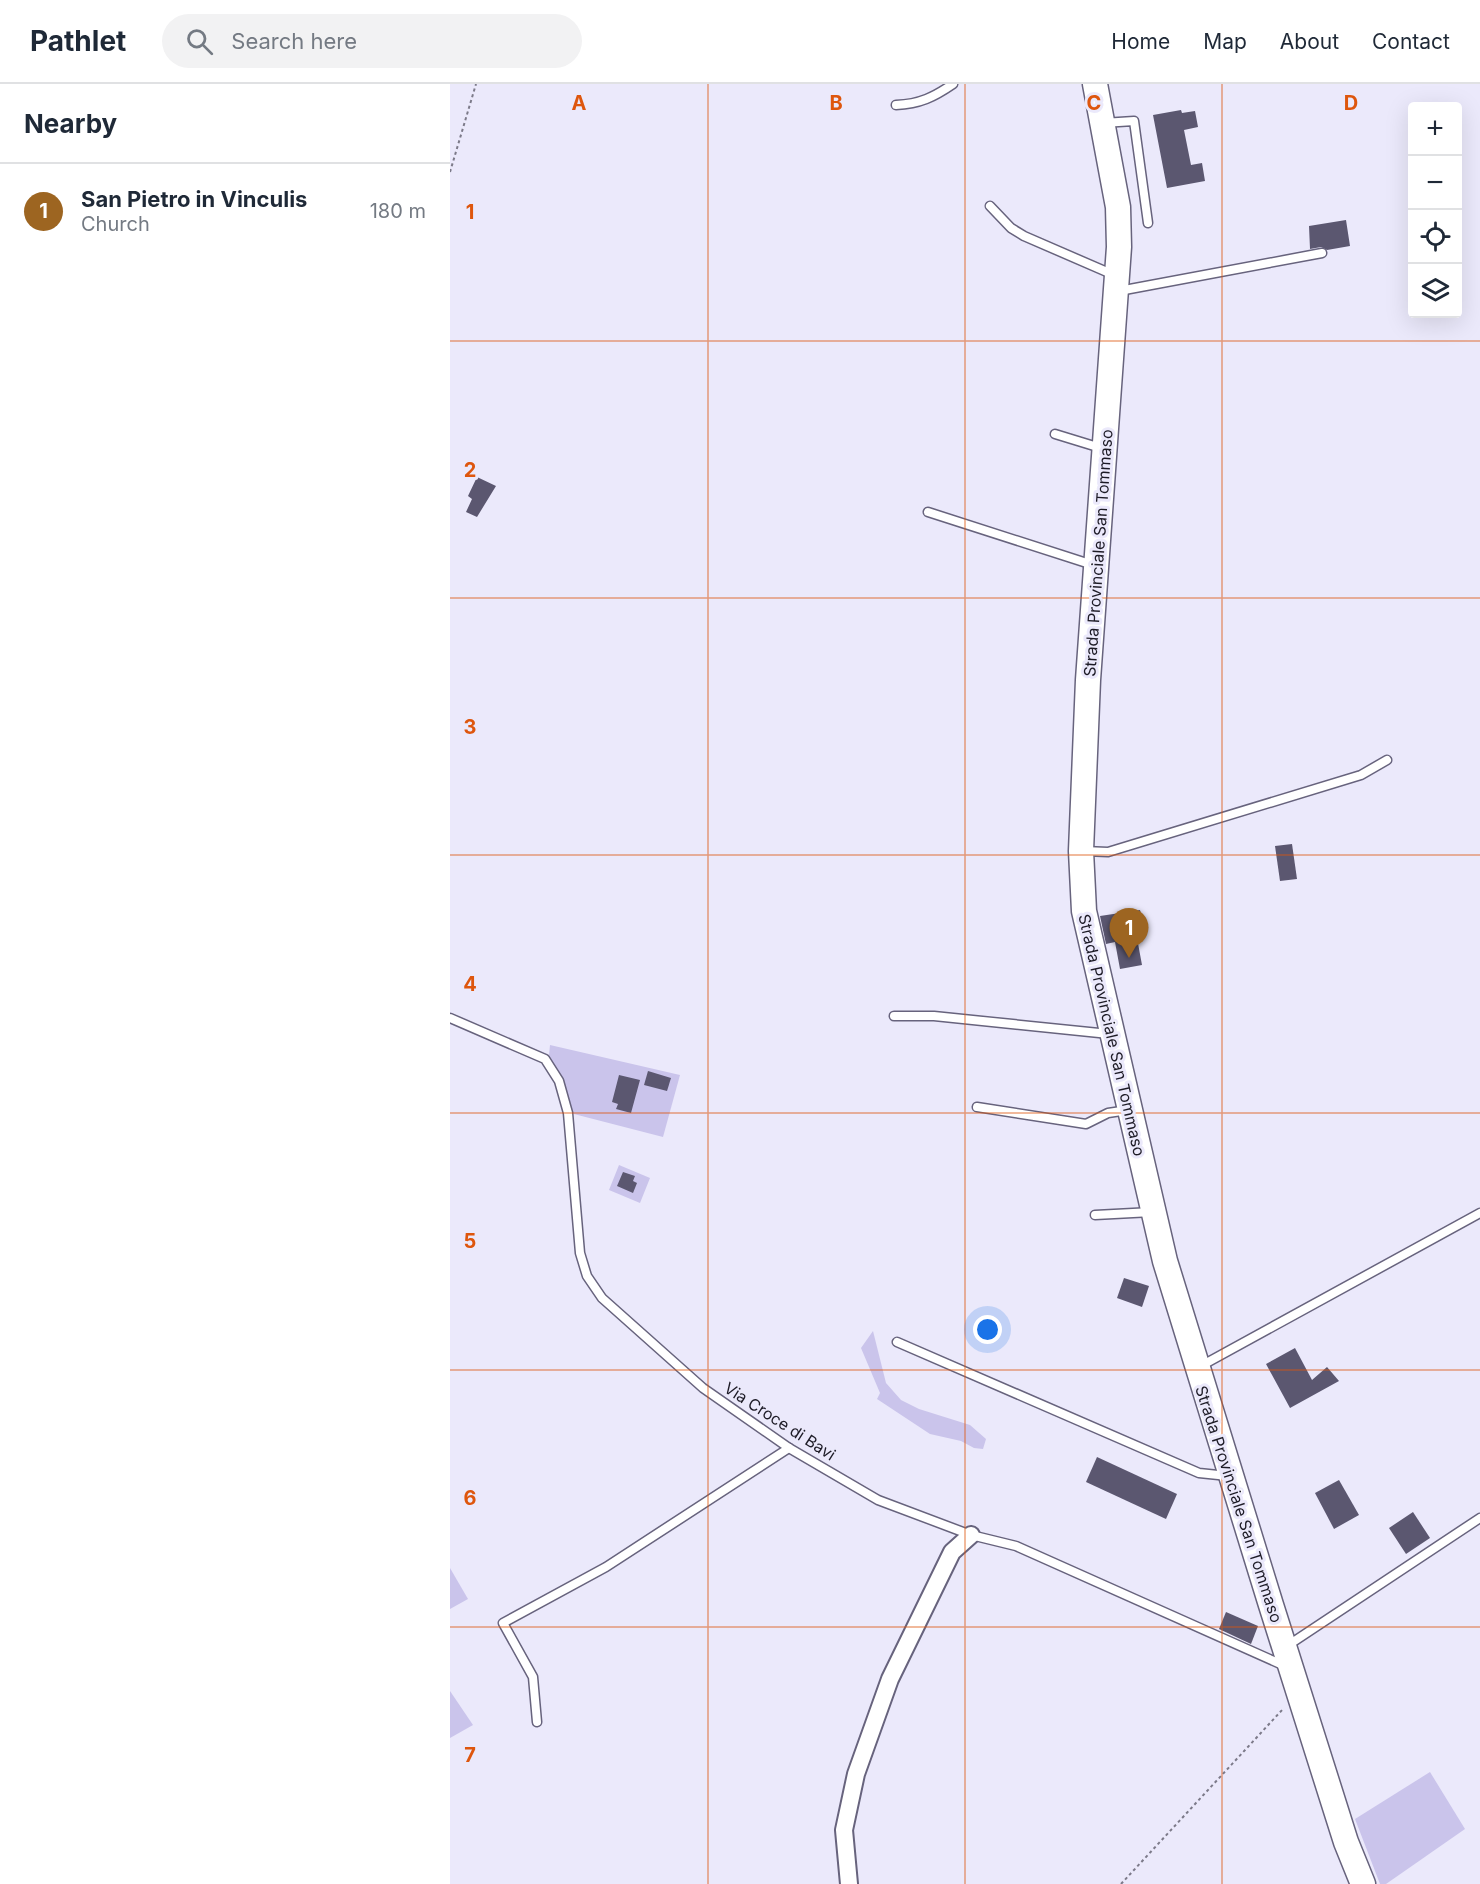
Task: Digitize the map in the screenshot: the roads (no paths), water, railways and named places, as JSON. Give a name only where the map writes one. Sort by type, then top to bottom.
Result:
[{"type":"street","name":"Strada Provinciale San Tommaso","points":[[1099,88],[1118,207],[1117,284],[1097,566],[1081,851],[1084,911],[1128,1110],[1196,1369],[1346,1842],[1362,1884]]},
{"type":"street","points":[[849,1884],[844,1830],[856,1774],[890,1679],[952,1552],[971,1535]]},
{"type":"lane","points":[[897,105],[915,104],[931,99],[953,84]]},
{"type":"lane","points":[[1103,123],[1134,121],[1148,223]]},
{"type":"lane","points":[[990,206],[1011,228],[1024,236],[1117,284],[1322,253]]},
{"type":"lane","points":[[1055,434],[1105,449]]},
{"type":"lane","points":[[928,512],[1077,562],[1097,566]]},
{"type":"lane","points":[[1081,851],[1108,852],[1361,775],[1388,760]]},
{"type":"lane","points":[[894,1016],[934,1016],[1111,1034]]},
{"type":"lane","name":"Via Croce di Bavi","points":[[450,1017],[545,1059],[559,1081],[568,1113],[580,1253],[587,1276],[602,1299],[703,1388],[789,1448],[878,1500],[971,1535],[1016,1546],[1288,1658]]},
{"type":"lane","points":[[977,1107],[1086,1124],[1108,1113],[1128,1110]]},
{"type":"lane","points":[[1095,1215],[1153,1212]]},
{"type":"lane","points":[[1196,1369],[1480,1213]]},
{"type":"lane","points":[[897,1342],[1199,1473],[1231,1476]]},
{"type":"lane","points":[[537,1722],[533,1677],[502,1623],[606,1567],[789,1448]]},
{"type":"lane","points":[[1288,1658],[1480,1518]]},
{"type":"place","name":"San Pietro in Vinculis","points":[[1129,958]]}]
